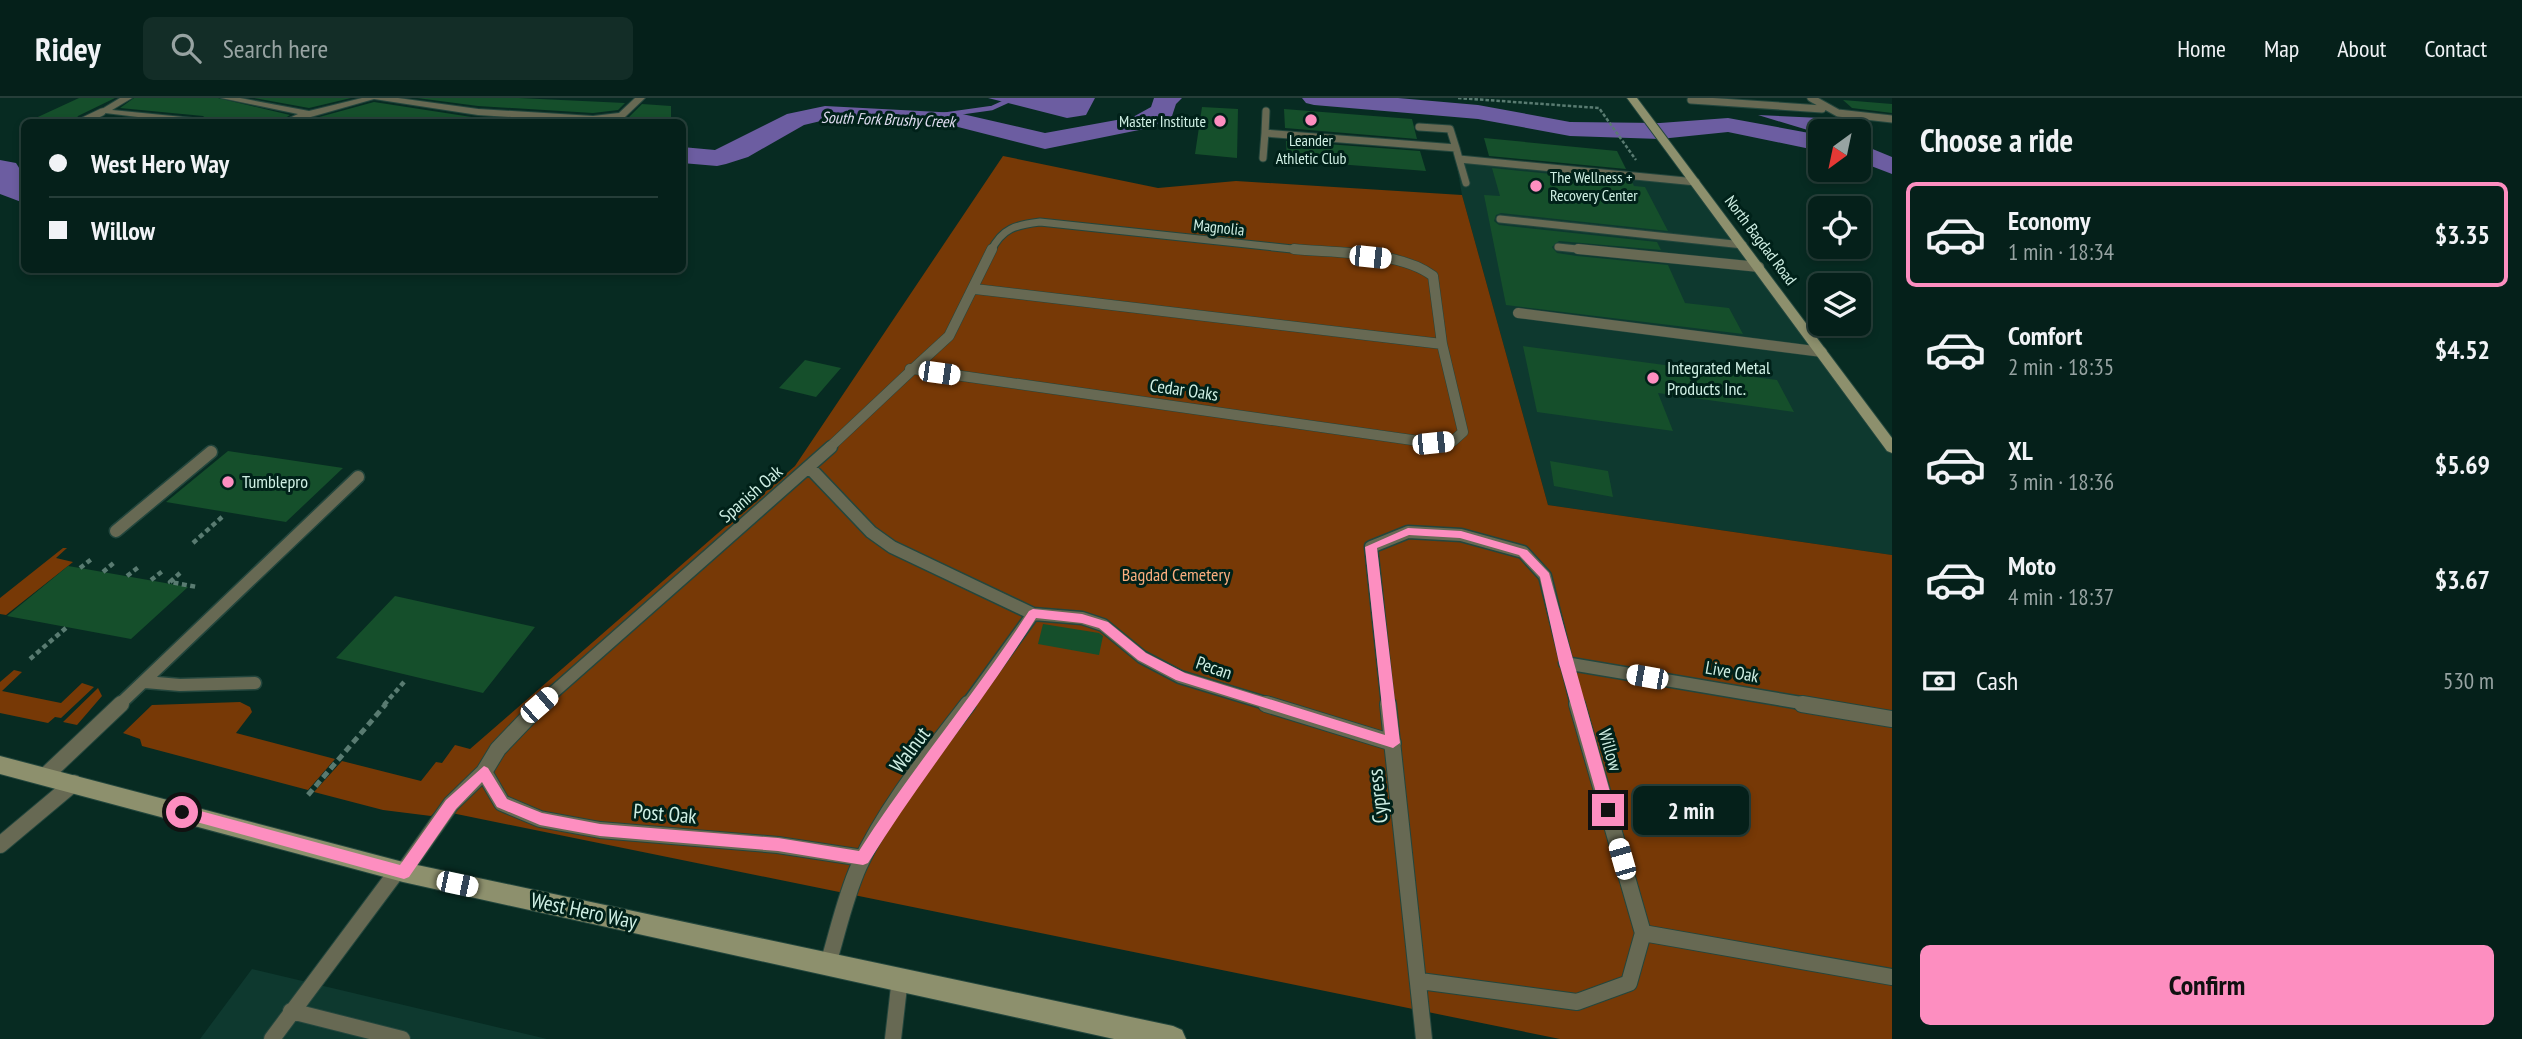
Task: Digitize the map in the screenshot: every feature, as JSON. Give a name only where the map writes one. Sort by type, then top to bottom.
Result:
[{"type":"main road","name":"North Bagdad Road","points":[[1632,98],[1892,447]]},
{"type":"main road","name":"West Hero Way","points":[[0,765],[401,871],[1173,1039]]},
{"type":"street","points":[[102,112],[127,98]]},
{"type":"street","points":[[226,98],[305,113],[330,112],[370,98]]},
{"type":"street","points":[[378,98],[478,112],[593,119],[622,115],[640,98]]},
{"type":"street","points":[[102,112],[173,119]]},
{"type":"street","points":[[292,119],[305,113]]},
{"type":"lane","points":[[1811,98],[1822,109]]},
{"type":"lane","points":[[1691,100],[1734,100],[1822,109],[1853,117],[1892,119]]},
{"type":"lane","points":[[1263,158],[1266,111]]},
{"type":"lane","points":[[87,119],[102,112]]},
{"type":"lane","points":[[1419,127],[1450,129],[1466,183]]},
{"type":"lane","points":[[1265,133],[1456,148]]},
{"type":"lane","points":[[1459,159],[1696,182]]},
{"type":"lane","points":[[1500,219],[1743,245]]},
{"type":"lane","name":"Magnolia","points":[[1016,225],[1040,222],[1398,260],[1420,266]]},
{"type":"lane","name":"Spanish Oak","points":[[272,1039],[451,804],[484,772],[498,750],[539,705],[809,467],[910,369],[949,336],[975,289],[999,236],[1016,225]]},
{"type":"lane","points":[[1558,247],[1759,267]]},
{"type":"lane","points":[[1420,266],[1433,276],[1442,344],[1463,432],[1453,441]]},
{"type":"lane","points":[[975,289],[1442,344]]},
{"type":"lane","points":[[1518,313],[1822,352]]},
{"type":"lane","name":"Cedar Oaks","points":[[910,369],[1433,443],[1453,441]]},
{"type":"lane","points":[[116,531],[211,452]]},
{"type":"lane","points":[[809,467],[871,532],[892,547],[1033,614]]},
{"type":"lane","points":[[46,775],[358,477]]},
{"type":"lane","name":"Willow","points":[[1373,564],[1371,547],[1381,540],[1408,532],[1461,534],[1523,552],[1545,576],[1565,663],[1643,933]]},
{"type":"lane","name":"Cypress","points":[[1373,564],[1420,981]]},
{"type":"lane","name":"Pecan","points":[[1033,614],[1082,618],[1104,625],[1142,657],[1180,677],[1393,743]]},
{"type":"lane","name":"Walnut","points":[[828,964],[863,858],[905,790],[1001,664],[1033,614]]},
{"type":"lane","name":"Live Oak","points":[[1565,663],[1892,719]]},
{"type":"lane","points":[[145,682],[255,683]]},
{"type":"lane","name":"Post Oak","points":[[484,772],[502,803],[540,819],[600,830],[778,845],[863,858]]},
{"type":"lane","points":[[0,845],[74,783]]},
{"type":"lane","points":[[1424,1039],[1420,981],[1577,1002],[1629,984],[1643,933],[1892,977]]},
{"type":"lane","points":[[894,1039],[900,978]]},
{"type":"lane","points":[[291,1011],[402,1039]]},
{"type":"path","points":[[1458,98],[1599,108],[1642,168]]},
{"type":"path","points":[[193,543],[222,517]]},
{"type":"path","points":[[80,568],[93,558]]},
{"type":"path","points":[[103,572],[116,561]]},
{"type":"path","points":[[127,576],[139,566]]},
{"type":"path","points":[[152,580],[164,570]]},
{"type":"path","points":[[180,573],[170,582],[197,587]]},
{"type":"path","points":[[30,659],[67,627]]},
{"type":"path","points":[[308,795],[404,682]]},
{"type":"shaded area","points":[[988,98],[1095,98],[1086,115],[1067,118]]},
{"type":"shaded area","points":[[1758,115],[1842,119],[1808,119],[1808,130]]},
{"type":"shaded area","points":[[1456,162],[1697,184],[1892,449],[1892,555],[1548,505],[1462,195]]},
{"type":"shaded area","points":[[252,969],[547,1039],[200,1039]]},
{"type":"green space","name":"Bagdad Cemetery","points":[[1003,156],[1158,188],[1236,181],[1462,195],[1548,505],[1892,555],[1892,1039],[1560,1039],[437,810],[431,816],[383,810],[314,792],[342,761],[421,781],[436,762],[442,763],[455,745],[470,749],[795,466]]},
{"type":"green space","points":[[63,548],[67,548],[56,558],[73,562],[6,615],[0,614],[0,598]]},
{"type":"green space","points":[[14,670],[22,672],[2,691],[61,703],[82,683],[94,687],[61,718],[55,717],[48,723],[0,713],[0,682]]},
{"type":"green space","points":[[98,688],[102,696],[77,725],[63,722]]},
{"type":"green space","points":[[240,702],[250,707],[252,712],[236,733],[335,759],[308,790],[142,746],[140,739],[123,733],[152,705]]},
{"type":"building","points":[[79,98],[115,98],[76,119],[34,119]]},
{"type":"building","points":[[134,98],[218,98],[290,115],[284,119],[206,119],[203,116],[120,108]]},
{"type":"building","points":[[254,98],[351,98],[309,108]]},
{"type":"building","points":[[417,98],[519,98],[625,103],[618,110],[593,113],[478,106]]},
{"type":"building","points":[[1843,100],[1892,104],[1892,113],[1852,108]]},
{"type":"building","points":[[374,102],[498,119],[312,119]]},
{"type":"building","points":[[642,104],[671,106],[671,119],[627,119]]},
{"type":"building","points":[[1202,107],[1238,109],[1237,158],[1195,154]]},
{"type":"building","points":[[1284,109],[1412,119],[1417,139],[1285,128]]},
{"type":"building","points":[[1484,138],[1617,151],[1626,169],[1489,156]]},
{"type":"building","points":[[1286,141],[1420,151],[1426,171],[1287,160]]},
{"type":"building","points":[[1492,168],[1632,182],[1634,186],[1645,187],[1668,231],[1501,213],[1496,215],[1494,221],[1499,225],[1657,242],[1661,250],[1559,241],[1552,247],[1557,253],[1668,265],[1685,303],[1729,308],[1743,334],[1506,305],[1484,195],[1500,196]]},
{"type":"building","name":"Integrated Metal Products Inc.","points":[[1523,346],[1777,380],[1794,412],[1658,393],[1673,431],[1537,412]]},
{"type":"building","points":[[805,360],[841,368],[816,397],[779,388]]},
{"type":"building","points":[[228,451],[343,468],[286,522],[166,502]]},
{"type":"building","points":[[1550,461],[1608,471],[1613,497],[1554,486]]},
{"type":"building","points":[[68,566],[188,587],[131,639],[7,616]]},
{"type":"building","points":[[395,596],[535,627],[483,693],[336,658]]},
{"type":"building","points":[[1043,624],[1099,633],[1103,636],[1099,655],[1038,644]]},
{"type":"waterway","points":[[928,117],[992,108],[1014,98]]},
{"type":"waterway","name":"South Fork Brushy Creek","points":[[686,155],[717,158],[739,151],[796,119],[825,113],[871,113],[958,120],[1045,141],[1140,123],[1163,111],[1164,100],[1170,98]]},
{"type":"waterway","name":"South Fork Brushy Creek","points":[[1314,98],[1478,112],[1570,129],[1660,131],[1728,125],[1808,141]]},
{"type":"waterway","name":"South Fork Brushy Creek","points":[[1871,157],[1892,166]]},
{"type":"waterway","name":"South Fork Brushy Creek","points":[[0,168],[7,169],[14,182],[11,190],[21,194]]},
{"type":"place","name":"Leander Athletic Club","points":[[1311,120]]},
{"type":"place","name":"Master Institute","points":[[1220,121]]},
{"type":"place","name":"The Wellness + Recovery Center","points":[[1536,186]]},
{"type":"place","name":"Integrated Metal Products Inc.","points":[[1653,378]]},
{"type":"place","name":"Tumblepro","points":[[228,482]]},
{"type":"route","points":[[182,812],[404,872],[451,804],[484,772],[502,803],[540,819],[600,830],[778,845],[863,858],[905,790],[1001,664],[1033,614],[1082,618],[1104,625],[1142,657],[1180,677],[1305,718],[1393,743],[1371,547],[1381,540],[1408,532],[1461,534],[1523,552],[1545,576],[1565,663],[1608,810]]}]
